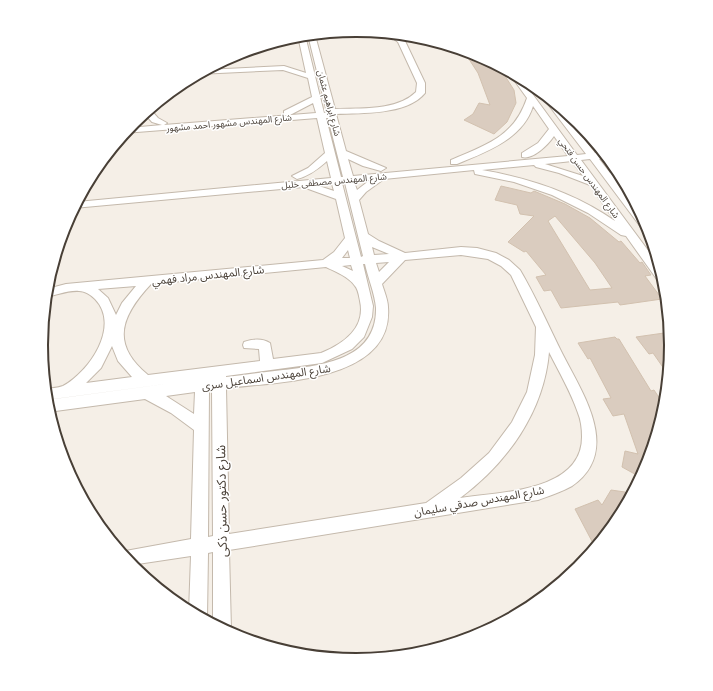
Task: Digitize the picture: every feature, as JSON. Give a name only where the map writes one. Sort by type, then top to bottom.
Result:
[{"type":"street","name":"شارع ابراهيم عثمان","points":[[313,40],[342,153],[342,176]]},
{"type":"street","name":"شارع المهندس مشهور احمد مشهور","points":[[135,130],[361,110],[406,104],[416,100],[421,95],[423,89],[422,84],[400,40]]},
{"type":"street","name":"شارع ابراهيم عثمان","points":[[302,42],[330,154],[342,176]]},
{"type":"street","points":[[226,66],[295,60],[306,57]]},
{"type":"street","points":[[226,66],[284,68],[311,77]]},
{"type":"street","name":"شارع المهندس حسن فتحي","points":[[521,85],[654,268]]},
{"type":"street","points":[[328,97],[361,110]]},
{"type":"street","points":[[288,116],[316,98]]},
{"type":"street","points":[[456,165],[487,148],[515,129],[524,119],[529,108],[531,98]]},
{"type":"street","points":[[336,129],[345,117],[361,110]]},
{"type":"street","name":"شارع المهندس حسن فتحي","points":[[562,115],[634,211]]},
{"type":"street","points":[[151,116],[154,120],[163,123]]},
{"type":"street","name":"شارع المهندس مشهور احمد مشهور","points":[[141,124],[288,116]]},
{"type":"street","points":[[288,116],[324,131]]},
{"type":"street","points":[[570,127],[578,131]]},
{"type":"street","points":[[553,129],[549,139],[527,159],[593,183]]},
{"type":"street","points":[[590,153],[595,151]]},
{"type":"street","points":[[297,180],[347,198],[362,190],[382,172],[342,153]]},
{"type":"street","points":[[590,153],[598,154]]},
{"type":"street","name":"شارع المهندس مصطفى خليل","points":[[87,196],[297,180],[590,153]]},
{"type":"street","points":[[297,180],[330,154]]},
{"type":"street","points":[[456,165],[513,179],[565,197],[596,213],[635,241]]},
{"type":"street","points":[[611,181],[614,175]]},
{"type":"street","name":"شارع المهندس اسماعيل سرى","points":[[52,393],[146,387],[219,378],[316,371],[336,367],[354,359],[368,348],[378,335],[383,321],[382,307],[376,283],[363,259],[342,176]]},
{"type":"street","name":"شارع المهندس مصطفى خليل","points":[[82,204],[297,180]]},
{"type":"street","points":[[362,285],[341,269],[327,263],[357,237],[403,256],[384,273],[376,283]]},
{"type":"street","name":"شارع المهندس صدقي سليمان","points":[[132,557],[538,493],[561,486],[578,472],[588,454],[590,434],[586,414],[516,273],[505,263],[492,256],[477,252],[461,251],[363,259]]},
{"type":"street","name":"شارع المهندس اسماعيل سرى","points":[[219,378],[267,366],[322,358],[339,352],[352,342],[362,331],[367,318],[367,306],[362,285],[363,259]]},
{"type":"street","name":"شارع المهندس مراد فهمي","points":[[53,292],[66,288],[363,259]]},
{"type":"street","points":[[64,392],[83,378],[97,363],[127,304],[136,292],[148,281]]},
{"type":"street","points":[[83,287],[97,294],[107,304],[122,359],[132,372],[146,387],[201,427]]},
{"type":"street","points":[[429,510],[468,483],[499,452],[521,420],[536,387],[542,355],[542,324]]},
{"type":"street","points":[[249,345],[262,344],[266,346],[267,366]]},
{"type":"street","name":"شارع دكتور حسن ذكى","points":[[219,378],[222,623]]},
{"type":"street","name":"شارع دكتور حسن ذكى","points":[[198,610],[202,380]]},
{"type":"street","name":"شارع المهندس اسماعيل سرى","points":[[54,405],[146,387]]},
{"type":"building","points":[[468,57],[504,75],[514,90],[516,103],[507,122],[494,134],[464,120],[473,114],[479,103],[490,105],[478,73]]},
{"type":"building","points":[[501,186],[531,193],[534,191],[565,204],[590,218],[619,242],[621,241],[640,263],[642,262],[651,275],[645,276],[661,299],[620,305],[618,302],[561,308],[551,290],[544,291],[536,277],[546,275],[526,251],[524,252],[508,242],[534,216],[520,214],[517,205],[495,200]],"holes":[[[555,216],[595,263],[612,288],[590,290],[548,221]]]},
{"type":"building","points":[[664,333],[664,368],[653,353],[649,354],[636,337]]},
{"type":"building","points":[[615,337],[619,339],[651,391],[654,390],[660,399],[649,445],[637,475],[622,467],[625,451],[638,454],[624,414],[613,416],[603,399],[611,398],[590,358],[588,359],[578,343]]},
{"type":"building","points":[[611,490],[625,492],[627,495],[613,517],[593,543],[575,509],[598,500],[602,505]]}]
